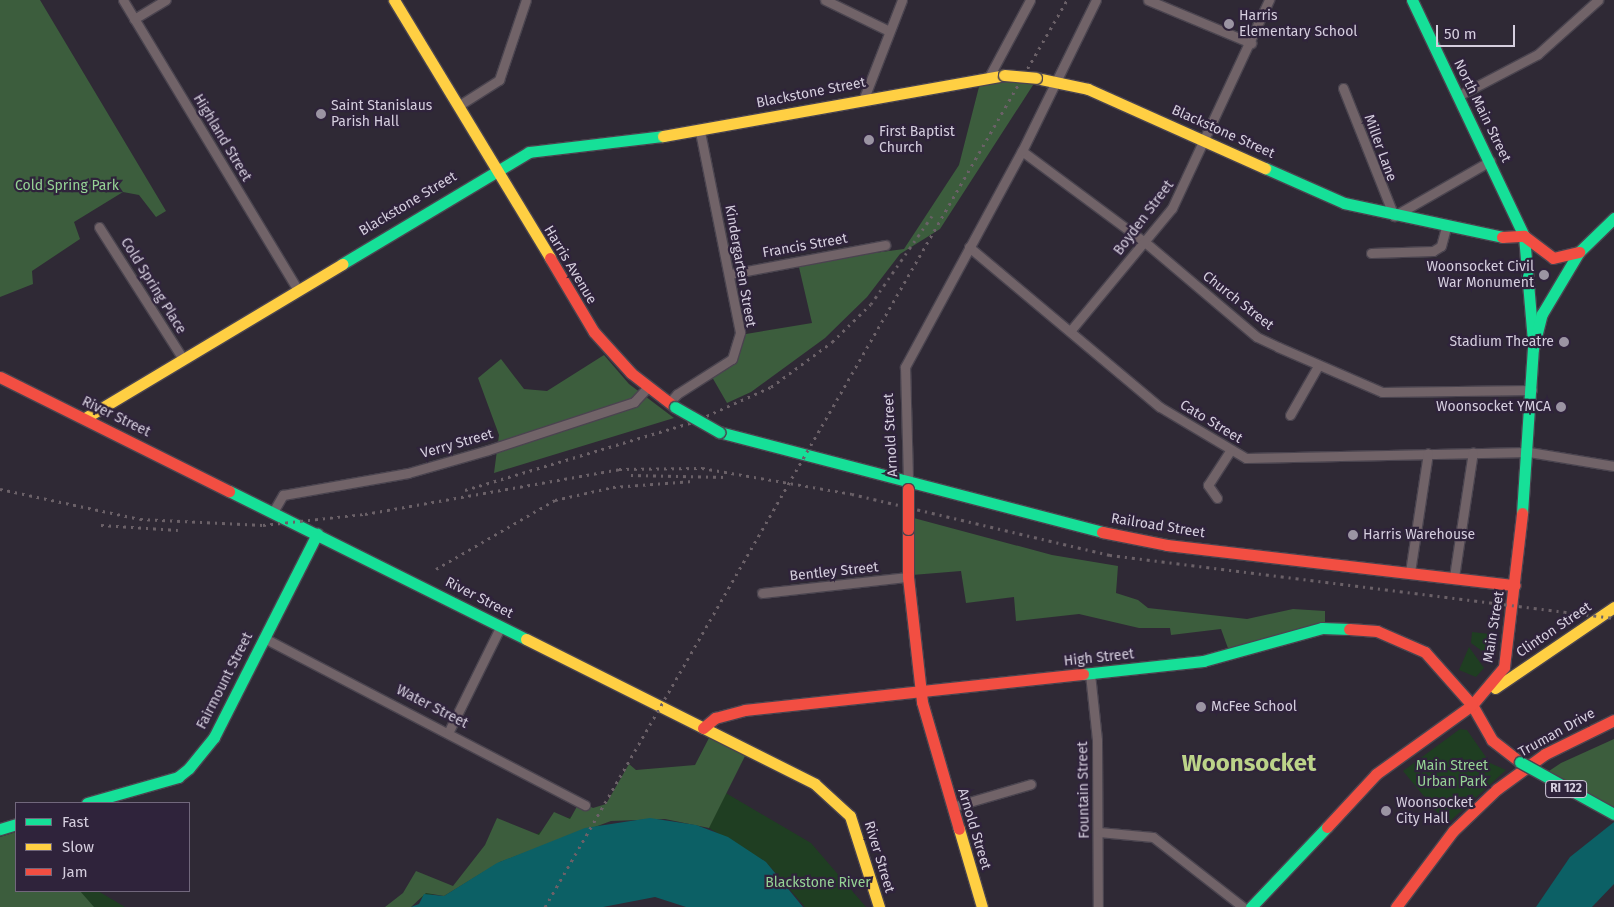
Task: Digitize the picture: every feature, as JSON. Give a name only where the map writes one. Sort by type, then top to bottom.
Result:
[{"type":"main road","name":"Harris Avenue","points":[[394,0],[594,332],[648,387],[672,405],[719,432],[804,453]]},
{"type":"main road","name":"North Main Street","points":[[1412,0],[1524,236]]},
{"type":"main road","name":"Blackstone Street","points":[[85,418],[495,169],[529,152],[616,145],[700,131],[990,75],[1004,74],[1054,80],[1088,89],[1344,203],[1394,216],[1496,237],[1524,236]]},
{"type":"main road","name":"Main Street","points":[[1251,907],[1376,774],[1472,705],[1486,694],[1500,678],[1515,585],[1529,452],[1532,349],[1542,314],[1579,252],[1614,218]]},
{"type":"main road","points":[[1524,236],[1553,258],[1579,252]]},
{"type":"main road","points":[[1524,236],[1532,349]]},
{"type":"main road","name":"River Street","points":[[0,377],[815,784],[841,805],[859,835],[879,907]]},
{"type":"main road","name":"Railroad Street","points":[[804,453],[908,484],[1101,532],[1167,545],[1515,585]]},
{"type":"main road","name":"Arnold Street","points":[[908,484],[908,577],[920,692],[982,907]]},
{"type":"main road","name":"Fairmount Street","points":[[90,802],[178,777],[190,768],[214,737],[316,534]]},
{"type":"main road","name":"Clinton Street","points":[[1486,694],[1614,607]]},
{"type":"main road","name":"High Street","points":[[703,728],[715,718],[743,710],[1203,661],[1322,628],[1377,631],[1425,652],[1472,705]]},
{"type":"main road","points":[[1506,650],[1517,663],[1528,666]]},
{"type":"main road","name":"RI 122","points":[[1472,705],[1492,740],[1520,762],[1614,814]]},
{"type":"main road","name":"Truman Drive","points":[[1396,907],[1454,830],[1497,788],[1545,754],[1614,720]]},
{"type":"main road","points":[[0,828],[15,824]]},
{"type":"street","name":"Highland Street","points":[[123,0],[297,289]]},
{"type":"street","points":[[134,20],[166,0]]},
{"type":"street","points":[[458,106],[499,80],[526,0]]},
{"type":"street","points":[[824,0],[889,32]]},
{"type":"street","points":[[864,98],[902,0]]},
{"type":"street","points":[[990,75],[1030,0]]},
{"type":"street","name":"Arnold Street","points":[[908,484],[905,367],[968,247],[1022,151],[1054,80],[1096,0]]},
{"type":"street","points":[[1148,0],[1250,43]]},
{"type":"street","name":"Boyden Street","points":[[1071,330],[1146,243],[1177,200],[1206,141],[1269,0]]},
{"type":"street","points":[[1458,96],[1538,54],[1598,0]]},
{"type":"street","name":"Miller Lane","points":[[1344,88],[1394,216]]},
{"type":"street","name":"Kindergarten Street","points":[[672,405],[676,394],[732,359],[740,332],[730,274],[700,131]]},
{"type":"street","name":"Church Street","points":[[1022,151],[1146,243],[1258,337],[1318,366],[1390,393],[1532,390]]},
{"type":"street","points":[[1394,216],[1490,161]]},
{"type":"street","name":"Cold Spring Place","points":[[99,227],[183,360]]},
{"type":"street","points":[[1371,254],[1433,251],[1441,246],[1446,227]]},
{"type":"street","name":"Francis Street","points":[[730,274],[885,245]]},
{"type":"street","name":"Cato Street","points":[[968,247],[1071,330],[1160,407],[1230,451],[1246,458],[1529,452],[1614,466]]},
{"type":"street","points":[[1290,415],[1318,366]]},
{"type":"street","name":"Verry Street","points":[[273,512],[283,495],[408,473],[488,450],[634,402],[648,387]]},
{"type":"street","points":[[1217,498],[1208,485],[1230,451]]},
{"type":"street","points":[[1454,577],[1473,452]]},
{"type":"street","points":[[1410,572],[1428,453]]},
{"type":"street","name":"Bentley Street","points":[[762,593],[908,577]]},
{"type":"street","points":[[449,731],[501,626]]},
{"type":"street","name":"Water Street","points":[[264,638],[449,731],[585,805]]},
{"type":"street","name":"Fountain Street","points":[[1090,674],[1099,832],[1098,907]]},
{"type":"street","points":[[952,807],[1031,784]]},
{"type":"street","points":[[1099,832],[1153,837],[1243,907]]},
{"type":"green space","name":"Cold Spring Park","points":[[0,0],[40,0],[166,211],[156,217],[139,195],[123,192],[74,222],[80,239],[32,271],[33,284],[0,297]]},
{"type":"green space","points":[[981,79],[1035,82],[940,229],[900,254],[867,297],[825,338],[751,392],[727,403],[712,377],[735,359],[740,335],[812,323],[798,263],[904,249],[959,165]]},
{"type":"green space","points":[[604,355],[629,384],[674,418],[494,473],[499,435],[478,378],[501,359],[524,389],[547,391]]},
{"type":"green space","points":[[910,517],[1052,555],[1118,566],[1116,593],[1138,600],[1148,608],[1247,619],[1293,609],[1325,611],[1325,633],[1229,651],[1221,629],[1171,635],[1170,628],[1139,628],[1079,614],[1016,621],[1014,597],[966,603],[961,571],[912,575]]},
{"type":"green space","points":[[1472,632],[1498,635],[1493,659],[1471,643]]},
{"type":"green space","points":[[1469,647],[1484,668],[1476,677],[1459,670]]},
{"type":"green space","name":"Main Street Urban Park","points":[[1460,729],[1467,730],[1490,763],[1506,770],[1447,824],[1403,771]]},
{"type":"green space","points":[[710,736],[746,754],[709,828],[665,819],[611,821],[500,862],[444,896],[426,893],[411,907],[385,907],[403,893],[416,871],[453,886],[485,845],[497,818],[539,835],[554,812],[570,819],[580,801],[593,808],[606,804],[629,764],[636,770],[695,765]]},
{"type":"green space","points":[[1614,739],[1614,809],[1546,773],[1561,763]]},
{"type":"green space","name":"Blackstone River","points":[[697,776],[811,843],[866,907],[805,907],[766,862],[697,821],[625,816],[585,824],[444,891],[392,907],[420,880],[453,886],[558,821]]},
{"type":"green space","points":[[15,832],[15,892],[81,892],[94,907],[0,907],[0,837]]},
{"type":"green space","points":[[6,836],[15,892],[100,892],[125,907],[0,907],[0,837]]},
{"type":"water","points":[[650,818],[696,825],[728,837],[766,862],[803,907],[686,907],[655,897],[603,907],[411,907],[419,904],[424,894],[444,896],[497,863],[585,828]]},
{"type":"water","points":[[1614,822],[1614,884],[1592,907],[1536,907],[1570,857]]},
{"type":"railway","points":[[545,907],[1067,0]]},
{"type":"railway","points":[[465,490],[693,422],[771,387],[832,342],[871,304],[934,213]]},
{"type":"railway","points":[[0,489],[140,519],[263,525],[365,514],[619,469],[702,468],[852,494],[1110,555],[1614,618]]},
{"type":"railway","points":[[631,475],[726,477]]},
{"type":"railway","points":[[436,569],[555,500],[613,487],[693,481]]},
{"type":"railway","points":[[101,525],[178,530]]},
{"type":"traffic: fast","points":[[1412,0],[1524,236],[1533,342]]},
{"type":"traffic: fast","points":[[342,264],[529,152],[663,136]]},
{"type":"traffic: fast","points":[[1265,168],[1344,203],[1502,237]]},
{"type":"traffic: fast","points":[[1522,513],[1533,349],[1542,314],[1579,252],[1614,218]]},
{"type":"traffic: fast","points":[[675,407],[719,432]]},
{"type":"traffic: fast","points":[[719,432],[1102,532]]},
{"type":"traffic: fast","points":[[229,491],[526,639]]},
{"type":"traffic: fast","points":[[90,802],[178,777],[189,768],[214,737],[317,534]]},
{"type":"traffic: fast","points":[[1083,674],[1203,661],[1322,628],[1349,629]]},
{"type":"traffic: fast","points":[[1520,762],[1614,814]]},
{"type":"traffic: fast","points":[[0,829],[15,824]]},
{"type":"traffic: fast","points":[[1251,907],[1327,827]]},
{"type":"traffic: slow","points":[[394,0],[550,258]]},
{"type":"traffic: slow","points":[[663,136],[1004,75]]},
{"type":"traffic: slow","points":[[1004,75],[1036,78]]},
{"type":"traffic: slow","points":[[1036,78],[1088,89],[1265,168]]},
{"type":"traffic: slow","points":[[85,418],[342,264]]},
{"type":"traffic: slow","points":[[1495,688],[1614,607]]},
{"type":"traffic: slow","points":[[526,639],[815,784],[850,816],[879,907]]},
{"type":"traffic: slow","points":[[959,829],[982,907]]},
{"type":"traffic: jam","points":[[1502,237],[1524,236],[1553,258],[1579,252]]},
{"type":"traffic: jam","points":[[550,258],[594,332],[631,373],[675,407]]},
{"type":"traffic: jam","points":[[0,377],[229,491]]},
{"type":"traffic: jam","points":[[908,489],[908,529]]},
{"type":"traffic: jam","points":[[1520,762],[1492,740],[1472,705],[1504,667],[1522,513]]},
{"type":"traffic: jam","points":[[908,529],[908,577],[922,702],[959,829]]},
{"type":"traffic: jam","points":[[1102,532],[1167,545],[1515,585]]},
{"type":"traffic: jam","points":[[1327,827],[1376,774],[1472,705],[1425,652],[1377,631],[1349,629]]},
{"type":"traffic: jam","points":[[703,728],[715,718],[745,710],[1083,674]]},
{"type":"traffic: jam","points":[[1396,907],[1453,831],[1497,789],[1545,754],[1614,720]]},
{"type":"place","name":"Harris Elementary School","points":[[1229,24]]},
{"type":"place","name":"Saint Stanislaus Parish Hall","points":[[321,114]]},
{"type":"place","name":"First Baptist Church","points":[[869,140]]},
{"type":"place","name":"Woonsocket Civil War Monument","points":[[1544,275]]},
{"type":"place","name":"Stadium Theatre","points":[[1564,342]]},
{"type":"place","name":"Woonsocket YMCA","points":[[1561,407]]},
{"type":"place","name":"Harris Warehouse","points":[[1353,535]]},
{"type":"place","name":"McFee School","points":[[1201,707]]},
{"type":"place","name":"Woonsocket City Hall","points":[[1386,811]]},
{"type":"district","name":"Woonsocket","points":[[1249,764]]}]
